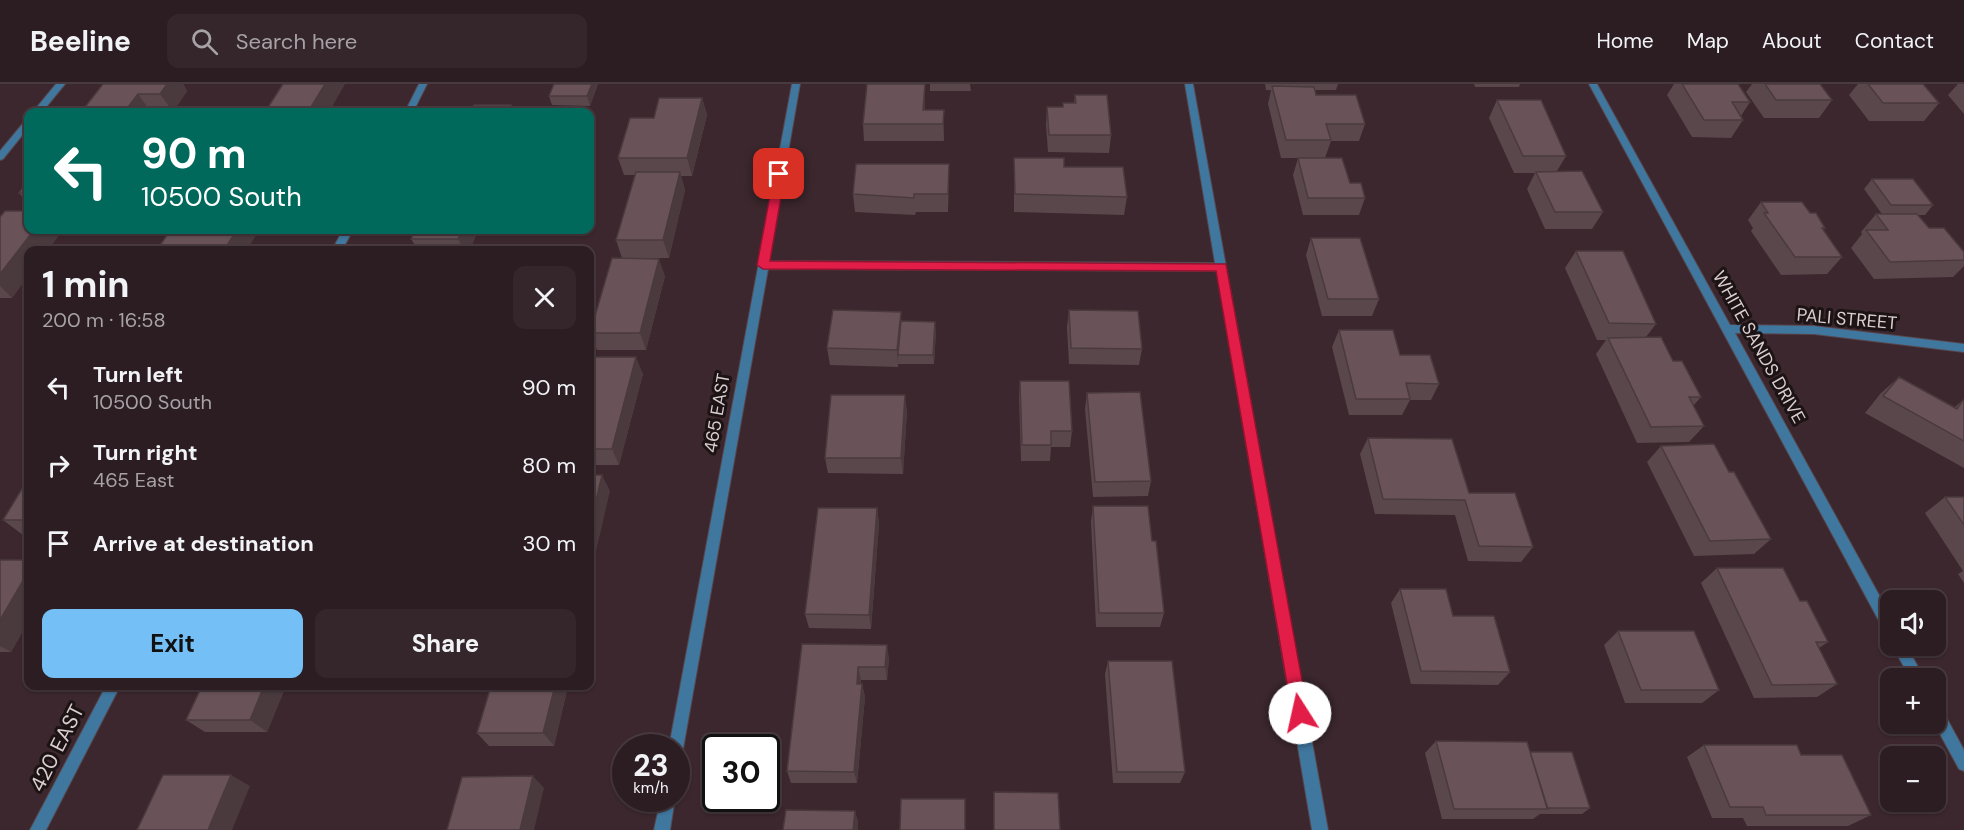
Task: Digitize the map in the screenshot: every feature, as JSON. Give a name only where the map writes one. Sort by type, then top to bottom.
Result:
[{"type":"street","points":[[40,108],[61,84]]},
{"type":"street","points":[[411,108],[423,84]]},
{"type":"street","name":"465 EAST","points":[[679,734],[796,84]]},
{"type":"street","points":[[1190,84],[1320,830]]},
{"type":"street","name":"WHITE SANDS DRIVE","points":[[1593,84],[1880,610]]},
{"type":"street","points":[[0,157],[24,128]]},
{"type":"street","points":[[763,265],[1222,267]]},
{"type":"street","name":"PALI STREET","points":[[1727,329],[1814,330],[1964,348]]},
{"type":"street","name":"420 EAST","points":[[38,830],[111,690]]},
{"type":"street","points":[[1946,731],[1964,764]]},
{"type":"street","points":[[662,830],[665,812]]},
{"type":"building","points":[[103,84],[167,84],[160,94],[138,94],[127,108],[84,108]]},
{"type":"building","points":[[283,84],[325,84],[310,108],[268,108]]},
{"type":"building","points":[[554,84],[592,84],[587,96],[549,96]]},
{"type":"building","points":[[867,84],[925,84],[923,110],[944,110],[943,124],[863,124]]},
{"type":"building","points":[[1682,84],[1738,84],[1750,102],[1732,102],[1743,120],[1704,120]]},
{"type":"building","points":[[1765,84],[1820,84],[1832,100],[1776,100]]},
{"type":"building","points":[[1868,84],[1923,84],[1939,103],[1883,103]]},
{"type":"building","points":[[1272,86],[1314,87],[1316,95],[1356,95],[1365,124],[1326,124],[1331,140],[1286,140]]},
{"type":"building","points":[[1075,95],[1107,95],[1111,135],[1049,135],[1047,107],[1063,107],[1063,103],[1076,103]]},
{"type":"building","points":[[659,98],[702,98],[687,158],[618,158],[630,118],[654,118]]},
{"type":"building","points":[[1497,100],[1541,100],[1566,156],[1523,156]]},
{"type":"building","points":[[474,105],[511,105],[510,108],[472,108]]},
{"type":"building","points":[[1014,158],[1064,158],[1064,167],[1123,167],[1127,197],[1015,194]]},
{"type":"building","points":[[1298,158],[1342,158],[1350,183],[1361,183],[1365,198],[1308,198]]},
{"type":"building","points":[[856,164],[949,164],[948,194],[914,194],[914,198],[853,194]]},
{"type":"building","points":[[1582,171],[1603,212],[1555,212],[1536,172]]},
{"type":"building","points":[[636,172],[680,172],[663,240],[616,240]]},
{"type":"building","points":[[1872,179],[1913,179],[1933,205],[1891,205]]},
{"type":"building","points":[[1761,202],[1802,202],[1810,213],[1816,213],[1825,228],[1822,228],[1842,257],[1795,257],[1764,213],[1768,213]]},
{"type":"building","points":[[5,211],[24,211],[24,234],[31,234],[0,274],[0,217]]},
{"type":"building","points":[[1876,214],[1917,214],[1929,228],[1944,228],[1964,252],[1964,260],[1890,262],[1866,230],[1888,230]]},
{"type":"building","points":[[234,234],[227,246],[160,246],[167,235]]},
{"type":"building","points":[[413,234],[460,234],[458,239],[411,239]]},
{"type":"building","points":[[1311,238],[1360,238],[1379,299],[1328,299]]},
{"type":"building","points":[[1576,251],[1623,251],[1656,324],[1609,323]]},
{"type":"building","points":[[612,258],[659,259],[640,333],[594,333],[594,319]]},
{"type":"building","points":[[833,310],[901,312],[897,350],[827,348]]},
{"type":"building","points":[[1069,310],[1138,311],[1142,349],[1071,348]]},
{"type":"building","points":[[901,321],[935,322],[933,355],[898,355]]},
{"type":"building","points":[[1339,330],[1393,330],[1400,355],[1430,355],[1439,384],[1406,383],[1410,399],[1356,399]]},
{"type":"building","points":[[1661,337],[1673,361],[1682,361],[1701,397],[1689,397],[1704,426],[1651,427],[1608,338]]},
{"type":"building","points":[[594,357],[636,357],[612,449],[594,449]]},
{"type":"building","points":[[1899,377],[1957,409],[1963,400],[1964,441],[1883,396]]},
{"type":"building","points":[[1020,381],[1069,381],[1072,431],[1051,431],[1051,445],[1022,445]]},
{"type":"building","points":[[1140,392],[1151,481],[1095,482],[1087,393]]},
{"type":"building","points":[[831,395],[905,395],[901,458],[825,458]]},
{"type":"building","points":[[1368,438],[1452,439],[1469,493],[1515,493],[1533,547],[1479,546],[1465,500],[1383,499]]},
{"type":"building","points":[[1714,444],[1729,472],[1734,472],[1771,539],[1710,541],[1661,446]]},
{"type":"building","points":[[594,475],[602,475],[594,510]]},
{"type":"building","points":[[24,486],[24,520],[3,520]]},
{"type":"building","points":[[1945,497],[1964,497],[1964,525]]},
{"type":"building","points":[[1093,506],[1148,506],[1152,541],[1156,541],[1164,613],[1099,613]]},
{"type":"building","points":[[818,508],[877,508],[869,615],[805,614]]},
{"type":"building","points":[[0,560],[24,560],[24,579],[0,620]]},
{"type":"building","points":[[1717,568],[1783,568],[1800,601],[1807,601],[1828,642],[1816,642],[1837,684],[1772,685]]},
{"type":"building","points":[[1400,589],[1446,589],[1453,616],[1494,616],[1510,672],[1421,671]]},
{"type":"building","points":[[1618,631],[1694,631],[1719,690],[1641,690]]},
{"type":"building","points":[[802,644],[887,645],[885,667],[858,667],[857,684],[862,684],[854,772],[787,771]]},
{"type":"building","points":[[1108,661],[1172,661],[1185,772],[1117,772]]},
{"type":"building","points":[[200,690],[262,690],[250,720],[186,720]]},
{"type":"building","points":[[490,690],[554,690],[543,733],[477,733]]},
{"type":"building","points":[[1436,741],[1527,742],[1548,809],[1454,809]]},
{"type":"building","points":[[1704,745],[1797,745],[1801,755],[1842,755],[1871,815],[1766,815],[1763,807],[1730,807]]},
{"type":"building","points":[[1530,752],[1572,752],[1590,808],[1547,808]]},
{"type":"building","points":[[163,775],[231,775],[208,830],[137,830]]},
{"type":"building","points":[[533,776],[520,830],[447,830],[462,777]]},
{"type":"building","points":[[994,792],[1058,793],[1060,830],[994,830]]},
{"type":"building","points":[[901,799],[965,799],[965,830],[900,830]]},
{"type":"building","points":[[786,810],[855,811],[853,830],[783,830]]},
{"type":"route","points":[[779,174],[763,265],[1222,267],[1300,713]]}]
